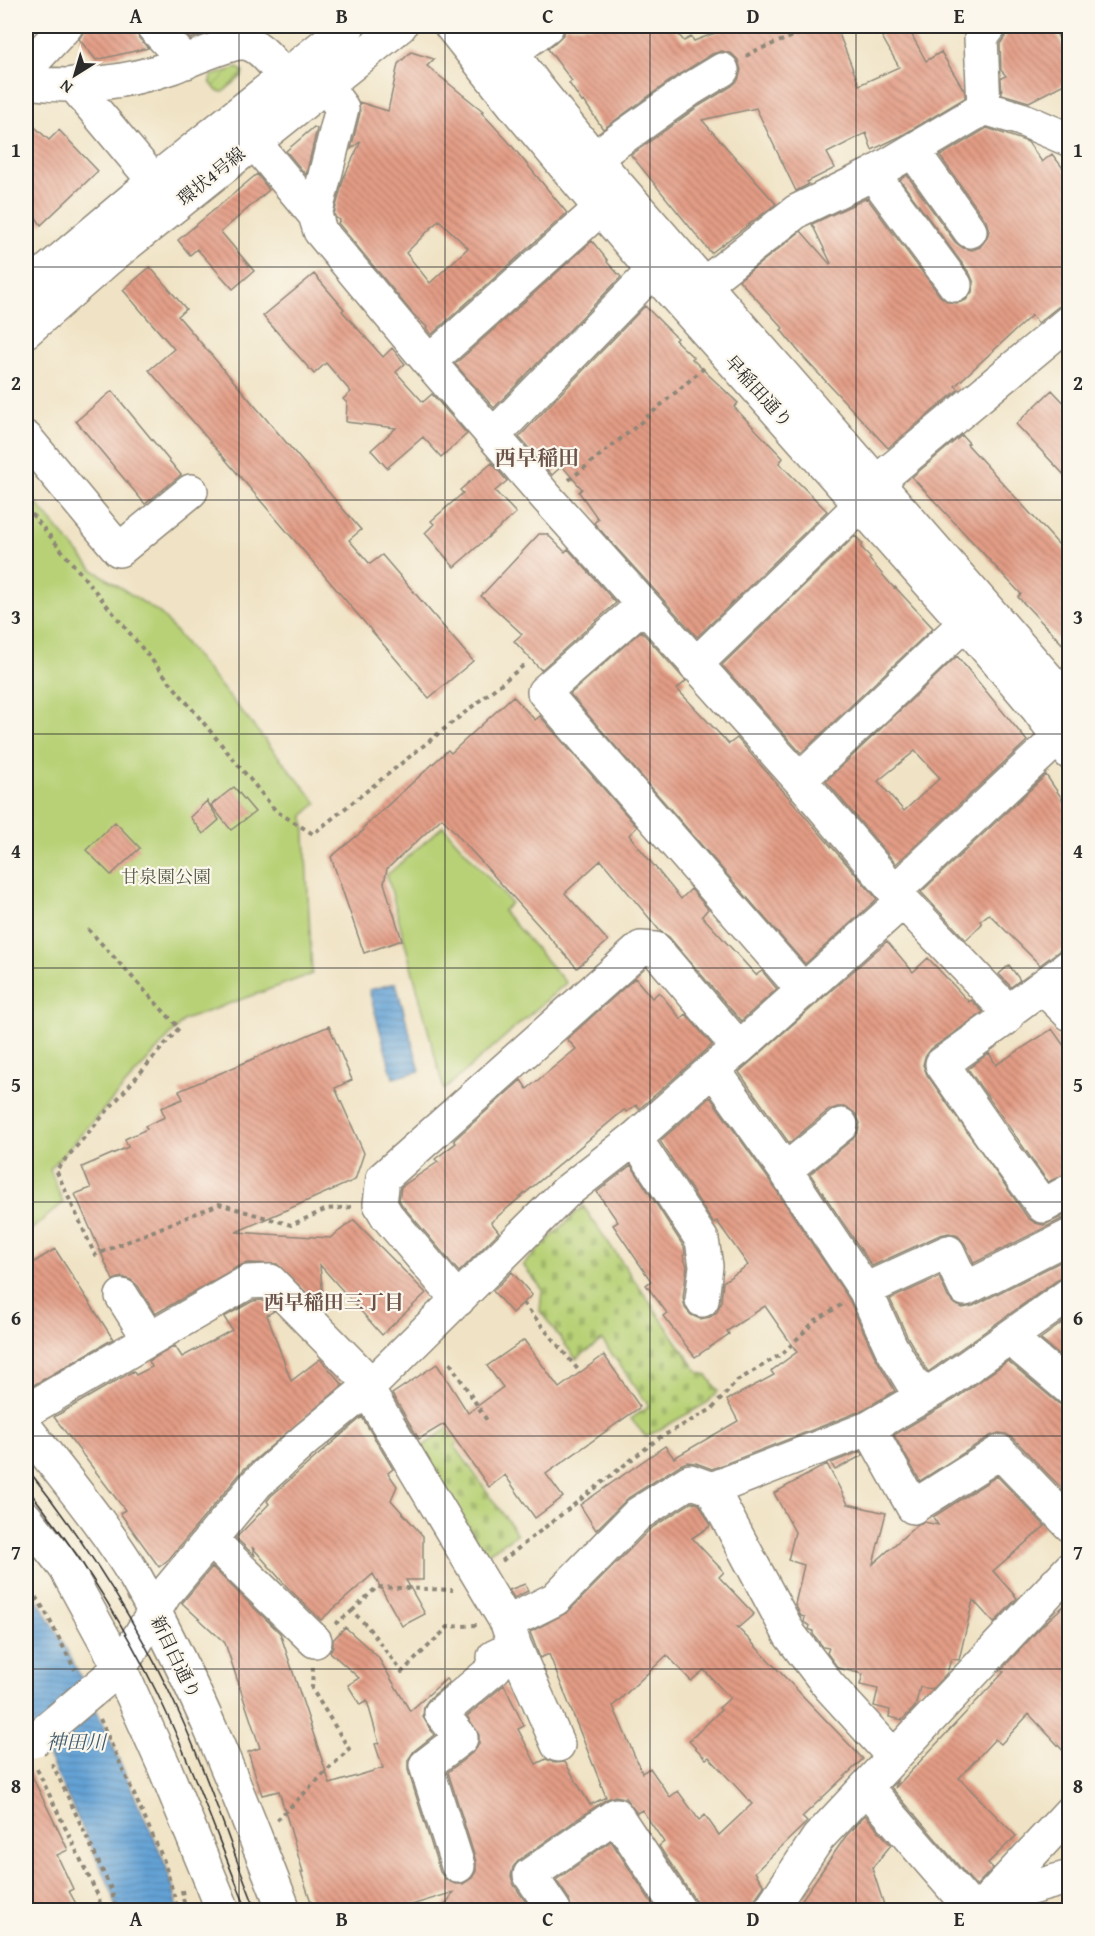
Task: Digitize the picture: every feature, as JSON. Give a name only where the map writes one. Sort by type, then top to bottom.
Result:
[{"type":"street","points":[[26,69],[66,26]]},
{"type":"street","points":[[153,26],[186,62]]},
{"type":"street","name":"環状4号線","points":[[26,289],[154,181],[348,26]]},
{"type":"street","name":"環状4号線","points":[[26,331],[107,260],[400,26]]},
{"type":"street","name":"早稲田通り","points":[[451,26],[653,272],[723,351],[870,495],[1070,704]]},
{"type":"street","name":"早稲田通り","points":[[492,26],[594,158],[703,285],[870,495],[965,623],[1037,708],[1064,745]]},
{"type":"street","points":[[511,53],[547,26]]},
{"type":"street","points":[[984,108],[981,38],[990,26]]},
{"type":"street","points":[[26,82],[73,84],[131,78],[242,43],[258,49],[284,76]]},
{"type":"street","points":[[594,158],[689,90],[722,70]]},
{"type":"street","points":[[73,84],[154,181]]},
{"type":"street","points":[[318,223],[342,108],[325,85]]},
{"type":"street","points":[[703,285],[797,211],[873,174],[984,108],[1021,119],[1070,140]]},
{"type":"street","points":[[254,142],[429,362],[547,498],[800,780],[899,896],[1002,1005],[1012,1009]]},
{"type":"street","points":[[913,151],[970,231]]},
{"type":"street","points":[[873,174],[955,285]]},
{"type":"street","points":[[429,362],[601,208]]},
{"type":"street","points":[[493,436],[653,272]]},
{"type":"street","points":[[695,665],[870,495],[890,471],[1070,321]]},
{"type":"street","points":[[26,438],[119,550],[191,491]]},
{"type":"street","points":[[643,605],[544,692],[804,991]]},
{"type":"street","points":[[800,780],[965,623]]},
{"type":"street","points":[[36,1753],[89,1694],[120,1668],[165,1594],[256,1483],[369,1387],[566,1192],[635,1138],[804,991],[899,896],[1064,745]]},
{"type":"street","points":[[458,1300],[387,1216],[380,1204],[383,1178],[641,948],[656,949],[740,1048]]},
{"type":"street","points":[[1070,966],[1012,1009],[1005,1019],[942,1064],[1043,1206],[1070,1191]]},
{"type":"street","points":[[1041,987],[1070,1014]]},
{"type":"street","points":[[713,1069],[866,1290],[891,1347],[921,1398]]},
{"type":"street","points":[[785,1170],[841,1125]]},
{"type":"street","points":[[635,1138],[702,1240],[706,1266],[702,1300]]},
{"type":"street","points":[[866,1290],[948,1252],[964,1289],[1070,1236]]},
{"type":"street","points":[[26,1411],[248,1282],[270,1281],[369,1387],[511,1635],[558,1745]]},
{"type":"street","points":[[712,1490],[869,1428],[945,1383],[1070,1294]]},
{"type":"street","points":[[122,1296],[149,1339]]},
{"type":"street","points":[[1010,1338],[1068,1385]]},
{"type":"street","name":"新目白通り","points":[[26,1428],[88,1509],[135,1576],[184,1672],[228,1767],[284,1911]]},
{"type":"street","points":[[869,1428],[913,1507],[1000,1452],[1070,1525]]},
{"type":"street","points":[[458,1866],[426,1765],[461,1738],[441,1713],[495,1668],[494,1657],[511,1635],[555,1599],[638,1514],[690,1481],[712,1490],[790,1635],[829,1686],[894,1757]]},
{"type":"street","points":[[26,1518],[65,1567],[120,1668],[164,1766],[223,1911]]},
{"type":"street","points":[[210,1539],[315,1641]]},
{"type":"street","points":[[770,1911],[818,1838],[1070,1569]]},
{"type":"street","points":[[866,1787],[978,1907]]},
{"type":"street","points":[[978,1907],[1070,1812]]},
{"type":"street","points":[[554,1911],[530,1875],[616,1815],[679,1911]]},
{"type":"street","points":[[978,1907],[1070,1877]]},
{"type":"path","points":[[722,70],[757,50],[820,26]]},
{"type":"path","points":[[547,498],[633,429],[723,351]]},
{"type":"path","points":[[26,507],[276,811],[313,834],[523,666],[531,675]]},
{"type":"path","points":[[88,929],[179,1028],[56,1170],[94,1256],[219,1204],[291,1225],[327,1209],[380,1204]]},
{"type":"path","points":[[272,1825],[349,1749],[312,1689],[315,1641],[377,1587],[484,1585],[658,1438],[712,1409],[737,1380],[783,1353],[816,1320],[866,1290]]},
{"type":"path","points":[[523,1303],[580,1372]]},
{"type":"path","points":[[450,1363],[488,1422]]},
{"type":"path","points":[[26,1582],[45,1611],[89,1694],[164,1861],[178,1911]]},
{"type":"path","points":[[352,1611],[367,1626],[402,1672],[448,1627],[511,1635]]},
{"type":"path","points":[[36,1753],[99,1898],[101,1911]]},
{"type":"path","points":[[36,1753],[112,1891],[116,1911]]},
{"type":"path","points":[[181,1883],[185,1911]]},
{"type":"green space","points":[[237,68],[243,71],[242,76],[223,92],[217,91],[210,82],[211,76]]},
{"type":"green space","name":"甘泉園公園","points":[[26,491],[92,569],[161,614],[317,803],[304,815],[312,974],[184,1020],[50,1169],[63,1203],[26,1234]]},
{"type":"green space","points":[[443,826],[511,903],[503,911],[566,983],[444,1090],[387,875]]},
{"type":"green space","points":[[583,1206],[698,1372],[707,1375],[718,1391],[707,1403],[646,1437],[631,1419],[649,1406],[602,1340],[576,1359],[540,1311],[542,1289],[523,1265]]},
{"type":"green space","points":[[453,1424],[460,1440],[455,1446],[517,1534],[485,1555],[421,1448]]},
{"type":"water","points":[[396,983],[420,1071],[393,1078],[369,990]]},
{"type":"water","name":"神田川","points":[[26,1582],[58,1633],[99,1715],[161,1853],[178,1910],[116,1910],[112,1891],[26,1709]]},
{"type":"building","points":[[84,26],[135,26],[139,38],[148,48],[96,60],[79,39]]},
{"type":"building","points":[[178,26],[211,26],[211,31],[190,39]]},
{"type":"building","points":[[565,26],[671,26],[684,41],[691,37],[694,41],[733,26],[836,26],[859,85],[899,67],[876,26],[907,26],[926,61],[941,52],[965,92],[965,98],[901,136],[872,150],[866,133],[827,153],[835,168],[807,182],[809,184],[796,191],[756,108],[702,120],[776,204],[711,253],[631,155],[699,106],[732,86],[738,80],[741,70],[738,60],[732,54],[722,51],[712,54],[678,75],[603,129],[584,101],[582,102],[569,83],[572,81],[548,49],[564,34]]},
{"type":"building","points":[[1008,26],[1052,26],[1070,59],[1070,81],[1029,102],[1002,94],[1001,78],[1006,76],[1001,70],[1000,44]]},
{"type":"building","points":[[411,52],[434,59],[427,66],[483,111],[481,112],[567,213],[431,335],[427,327],[413,314],[338,223],[340,220],[334,214],[344,177],[361,141],[351,149],[360,113],[359,102],[388,111],[398,64]],"holes":[[[439,220],[468,248],[430,283],[406,253]]]},
{"type":"building","points":[[26,119],[49,140],[59,130],[98,171],[41,225],[26,202]]},
{"type":"building","points":[[314,127],[317,129],[306,175],[286,151]]},
{"type":"building","points":[[987,128],[1028,142],[1042,162],[1052,154],[1070,177],[1070,303],[1058,307],[1038,323],[1032,315],[955,386],[959,389],[888,448],[804,358],[781,330],[783,328],[739,280],[801,231],[830,264],[812,224],[867,198],[940,296],[948,302],[958,303],[966,300],[972,292],[974,283],[970,274],[900,180],[907,175],[955,242],[963,248],[972,250],[980,247],[987,238],[989,230],[986,221],[940,156]]},
{"type":"building","points":[[257,174],[269,190],[221,232],[254,271],[233,289],[197,249],[190,255],[178,240]]},
{"type":"building","points":[[592,241],[621,277],[494,408],[455,364]]},
{"type":"building","points":[[150,267],[186,309],[178,316],[361,530],[349,540],[370,564],[382,555],[473,661],[429,698],[149,370],[174,349],[123,290]]},
{"type":"building","points":[[314,274],[344,309],[342,311],[383,357],[392,348],[405,364],[396,372],[423,402],[432,394],[467,434],[441,457],[423,437],[387,468],[371,450],[396,428],[346,422],[347,403],[343,399],[351,392],[326,363],[314,374],[263,316]]},
{"type":"building","points":[[645,306],[677,338],[675,340],[694,358],[692,359],[738,403],[734,407],[783,458],[779,463],[827,511],[697,637],[594,523],[598,519],[579,492],[582,489],[562,466],[552,475],[519,437]]},
{"type":"building","points":[[1052,390],[1070,409],[1070,481],[1016,424]]},
{"type":"building","points":[[112,391],[181,475],[145,504],[76,421]]},
{"type":"building","points":[[962,435],[969,443],[967,444],[1070,557],[1070,652],[1018,597],[1021,594],[912,477]]},
{"type":"building","points":[[492,463],[507,481],[495,491],[516,513],[454,567],[425,533],[434,524],[431,521],[463,493],[460,490]]},
{"type":"building","points":[[539,534],[547,534],[565,552],[568,549],[616,603],[541,670],[514,641],[522,634],[481,596]]},
{"type":"building","points":[[855,536],[863,544],[861,547],[871,558],[869,559],[933,628],[801,753],[722,665]]},
{"type":"building","points":[[641,631],[686,681],[677,689],[729,744],[737,738],[877,899],[805,964],[570,694]]},
{"type":"building","points":[[957,656],[1027,741],[896,864],[826,781]],"holes":[[[915,751],[940,778],[904,811],[878,781]]]},
{"type":"building","points":[[513,696],[535,720],[540,716],[637,827],[629,835],[681,899],[691,889],[708,909],[702,916],[756,975],[762,971],[777,989],[741,1021],[669,937],[660,931],[601,860],[565,893],[608,941],[577,968],[442,818],[387,869],[384,883],[402,940],[364,953],[331,857],[364,830],[363,828],[448,750],[451,753]]},
{"type":"building","points":[[1046,775],[1061,797],[1070,818],[1070,948],[1059,951],[1040,965],[989,914],[980,921],[982,924],[966,940],[921,892]]},
{"type":"building","points":[[234,787],[255,812],[231,830],[211,805]]},
{"type":"building","points":[[207,801],[219,820],[203,834],[190,817]]},
{"type":"building","points":[[115,822],[140,848],[111,875],[86,850]]},
{"type":"building","points":[[887,941],[913,972],[928,958],[969,1002],[971,1000],[983,1012],[931,1049],[923,1065],[927,1075],[1028,1218],[1044,1225],[1070,1213],[1070,1218],[1062,1219],[974,1263],[965,1244],[958,1236],[949,1233],[872,1266],[810,1174],[853,1139],[860,1123],[856,1114],[847,1107],[829,1110],[789,1143],[739,1072]]},
{"type":"building","points":[[1009,965],[1020,980],[1011,987],[999,974]]},
{"type":"building","points":[[635,978],[652,998],[659,992],[681,1019],[686,1014],[712,1045],[639,1109],[636,1105],[627,1112],[624,1110],[491,1222],[499,1232],[459,1272],[402,1205],[399,1200],[401,1187],[438,1162],[435,1159],[456,1143],[454,1140],[521,1080],[527,1089],[576,1049],[567,1039]]},
{"type":"building","points":[[329,1026],[352,1080],[335,1088],[364,1153],[355,1180],[236,1232],[330,1238],[354,1220],[426,1293],[382,1335],[320,1265],[324,1310],[277,1264],[247,1263],[155,1314],[138,1286],[131,1280],[122,1277],[113,1280],[75,1194],[91,1188],[82,1167],[128,1147],[125,1139],[147,1129],[145,1126],[165,1117],[161,1108],[183,1099],[179,1091]]},
{"type":"building","points":[[1052,1029],[1070,1054],[1070,1172],[1048,1182],[968,1069],[989,1053],[996,1065]]},
{"type":"building","points":[[710,1097],[770,1181],[849,1299],[874,1355],[895,1391],[861,1411],[712,1469],[696,1463],[687,1462],[680,1465],[628,1498],[596,1530],[580,1505],[665,1446],[674,1458],[738,1421],[727,1400],[774,1375],[771,1371],[797,1352],[765,1306],[727,1331],[729,1334],[695,1357],[663,1316],[667,1313],[646,1285],[651,1281],[613,1225],[618,1222],[597,1192],[631,1165],[684,1247],[683,1256],[687,1266],[683,1298],[685,1308],[691,1315],[700,1319],[710,1317],[717,1312],[721,1302],[723,1282],[748,1265],[717,1221],[713,1223],[660,1141]]},
{"type":"building","points":[[55,1249],[113,1339],[27,1389],[26,1267]]},
{"type":"building","points":[[1070,1257],[1070,1275],[1059,1279],[928,1372],[908,1338],[890,1299],[939,1277],[948,1297],[954,1304],[963,1308],[973,1306]]},
{"type":"building","points":[[512,1272],[532,1295],[512,1313],[493,1291]]},
{"type":"building","points":[[262,1300],[274,1311],[267,1315],[291,1381],[320,1359],[343,1385],[244,1469],[169,1559],[159,1567],[120,1513],[125,1510],[54,1417],[133,1371],[136,1375],[152,1367],[149,1361],[175,1346],[182,1357],[232,1330],[224,1317],[253,1301]]},
{"type":"building","points":[[1062,1323],[1070,1331],[1068,1363],[1040,1339]]},
{"type":"building","points":[[524,1340],[559,1388],[604,1355],[640,1407],[546,1474],[563,1497],[535,1518],[505,1475],[489,1487],[444,1424],[419,1439],[392,1394],[437,1364],[468,1413],[503,1387],[487,1366]]},
{"type":"building","points":[[1008,1361],[1058,1403],[1070,1409],[1070,1497],[1014,1439],[1006,1434],[999,1433],[990,1436],[920,1481],[894,1435],[955,1399]]},
{"type":"building","points":[[362,1417],[393,1469],[388,1473],[397,1486],[391,1500],[423,1536],[423,1580],[406,1580],[425,1614],[402,1626],[373,1574],[321,1620],[289,1589],[252,1547],[255,1556],[236,1538],[269,1504],[267,1501],[271,1496]]},
{"type":"building","points":[[861,1451],[863,1455],[835,1470],[831,1463]]},
{"type":"building","points":[[827,1464],[848,1504],[886,1513],[873,1564],[918,1524],[924,1522],[938,1525],[933,1517],[997,1476],[1045,1526],[993,1571],[1017,1598],[994,1623],[973,1600],[959,1660],[951,1659],[947,1673],[932,1689],[920,1687],[915,1707],[902,1720],[889,1717],[890,1710],[874,1706],[878,1689],[860,1685],[863,1674],[838,1668],[827,1653],[829,1648],[823,1647],[813,1631],[809,1629],[810,1626],[804,1622],[805,1617],[801,1616],[795,1604],[804,1565],[788,1560],[795,1532],[774,1493]]},
{"type":"building","points":[[692,1502],[699,1504],[710,1524],[692,1538],[724,1572],[719,1577],[754,1614],[737,1627],[863,1759],[802,1817],[807,1822],[755,1872],[764,1886],[754,1900],[752,1911],[697,1911],[695,1900],[659,1846],[664,1842],[642,1810],[637,1813],[625,1798],[615,1796],[605,1800],[519,1860],[513,1867],[511,1876],[514,1885],[532,1911],[441,1911],[454,1892],[392,1911],[314,1911],[279,1791],[262,1795],[248,1752],[260,1748],[225,1643],[182,1603],[212,1567],[280,1633],[330,1784],[383,1768],[375,1744],[379,1743],[367,1701],[360,1705],[348,1685],[359,1678],[330,1652],[333,1640],[345,1627],[378,1657],[410,1711],[446,1679],[449,1682],[424,1706],[423,1717],[434,1735],[414,1751],[408,1760],[408,1770],[440,1872],[446,1880],[455,1884],[463,1884],[472,1878],[476,1871],[476,1861],[448,1772],[472,1753],[479,1744],[479,1735],[467,1716],[504,1685],[524,1726],[518,1729],[536,1764],[546,1759],[555,1763],[565,1762],[590,1805],[606,1797],[549,1654],[540,1658],[530,1632],[568,1612],[650,1529]],"holes":[[[667,1655],[691,1681],[704,1670],[730,1698],[689,1741],[706,1759],[709,1757],[752,1804],[719,1835],[705,1815],[699,1820],[678,1791],[670,1797],[650,1768],[642,1773],[613,1706]]]},
{"type":"building","points":[[525,1584],[528,1591],[514,1598],[509,1590]]},
{"type":"building","points":[[1070,1600],[1070,1758],[1029,1714],[1001,1744],[995,1739],[959,1778],[1016,1836],[988,1863],[993,1868],[976,1886],[891,1787],[897,1781],[895,1788],[1004,1672],[1000,1671]]},
{"type":"building","points":[[26,1764],[68,1850],[57,1855],[73,1889],[69,1891],[80,1911],[26,1911]]},
{"type":"building","points":[[865,1815],[891,1845],[872,1868],[886,1911],[794,1911],[846,1836]]},
{"type":"building","points":[[611,1841],[657,1911],[572,1911],[569,1899],[556,1880]]},
{"type":"tram line","points":[[26,1467],[91,1555],[148,1649],[191,1739],[256,1910]]},
{"type":"tram line","points":[[26,1487],[80,1560],[142,1664],[181,1745],[247,1910]]},
{"type":"district","name":"西早稲田","points":[[537,457]]},
{"type":"district","name":"西早稲田三丁目","points":[[334,1301]]}]
